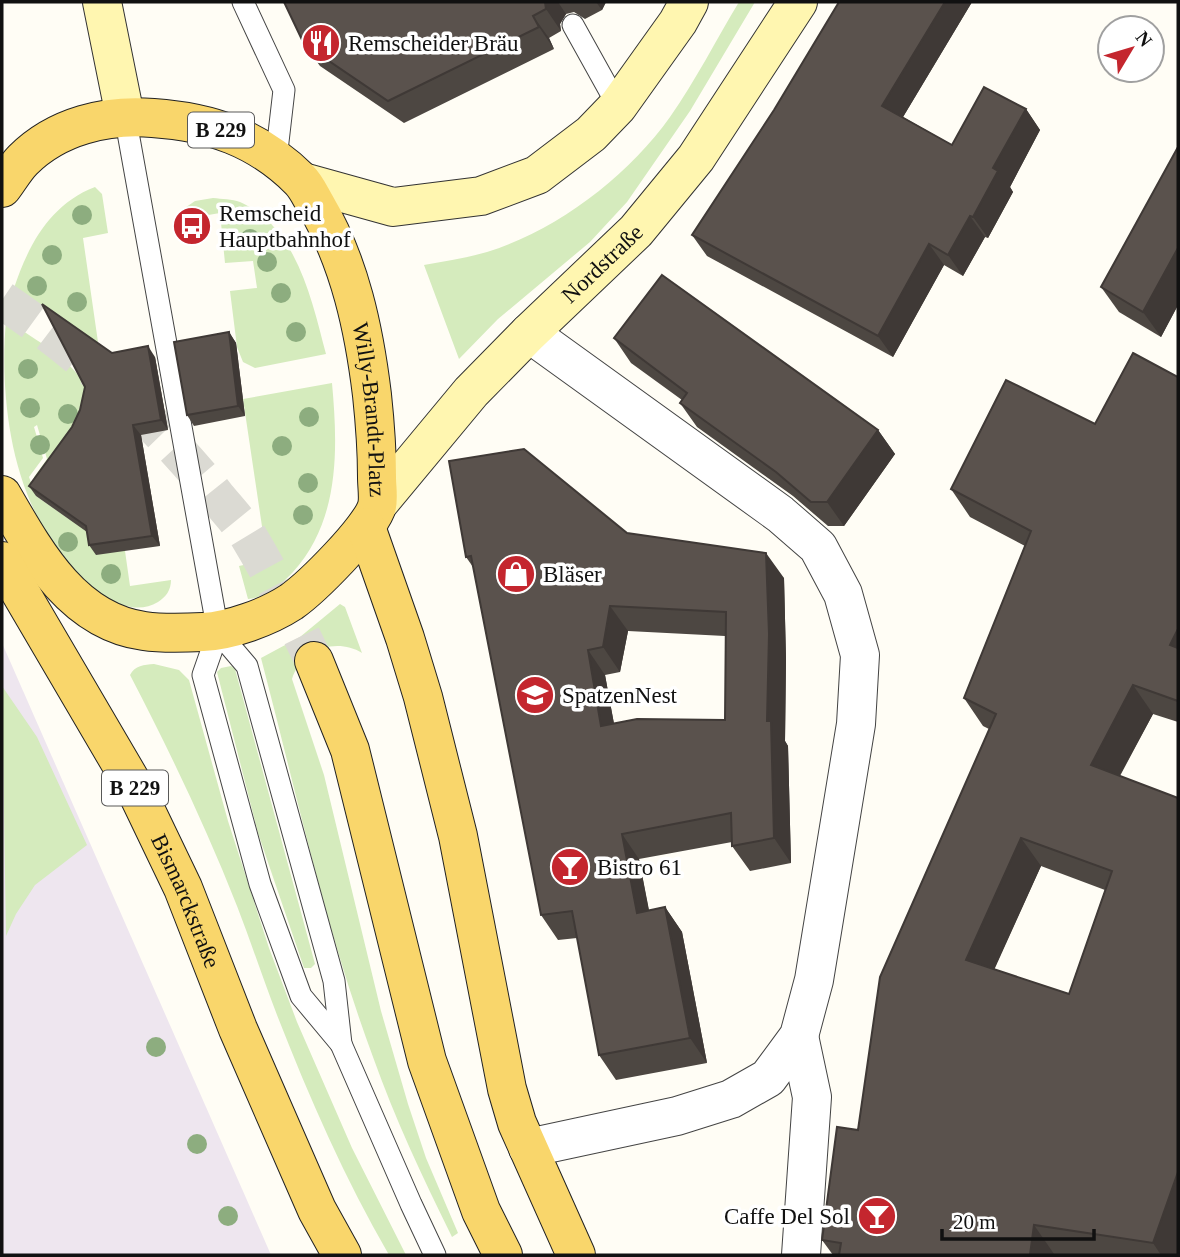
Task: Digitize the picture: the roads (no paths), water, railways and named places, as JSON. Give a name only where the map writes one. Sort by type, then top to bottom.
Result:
[{"type":"main road","points":[[102,2],[125,116]]},
{"type":"main road","points":[[289,171],[393,207],[481,195],[537,175],[591,134],[618,106],[678,22],[689,2]]},
{"type":"main road","name":"Nordstraße","points":[[372,516],[471,392],[636,231],[696,158],[798,2]]},
{"type":"main road","name":"Willy-Brandt-Platz","points":[[2,495],[31,546],[66,592],[106,620],[142,631],[218,632],[248,622],[291,601],[338,558],[372,516],[376,430],[362,324],[347,274],[327,225],[289,171],[236,135],[189,120],[125,116],[66,129],[9,169]]},
{"type":"main road","name":"B 229","points":[[372,516],[423,697],[458,836],[507,1089],[517,1123],[576,1255]]},
{"type":"main road","name":"Bismarckstraße","points":[[2,561],[135,788],[162,843],[183,888],[237,1030],[317,1210],[342,1255]]},
{"type":"main road","points":[[314,661],[349,750],[427,1060],[481,1211],[503,1255]]},
{"type":"main road","name":"B 229","points":[[555,1210],[594,1255]]},
{"type":"street","points":[[528,1148],[677,1116],[731,1099],[768,1078],[799,1036],[814,980],[856,724],[860,655],[844,594],[818,547],[779,514],[529,333]]},
{"type":"street","points":[[799,1036],[812,1097],[801,1255]]},
{"type":"lane","points":[[243,2],[284,90],[289,171]]},
{"type":"lane","points":[[573,25],[618,106]]},
{"type":"lane","points":[[125,116],[218,632],[203,675],[260,884],[301,996],[341,1044],[435,1255]]},
{"type":"lane","points":[[218,632],[247,666],[334,981],[341,1044]]},
{"type":"tunnel","points":[[2,300],[61,343],[117,390],[194,469],[247,534],[314,661]]},
{"type":"place","name":"Remscheider Bräu","points":[[321,43]]},
{"type":"place","name":"Remscheid Hauptbahnhof","points":[[192,226]]},
{"type":"place","name":"Bläser","points":[[516,574]]},
{"type":"place","name":"SpatzenNest","points":[[535,695]]},
{"type":"place","name":"Bistro 61","points":[[570,867]]},
{"type":"place","name":"Caffe Del Sol","points":[[877,1216]]}]
